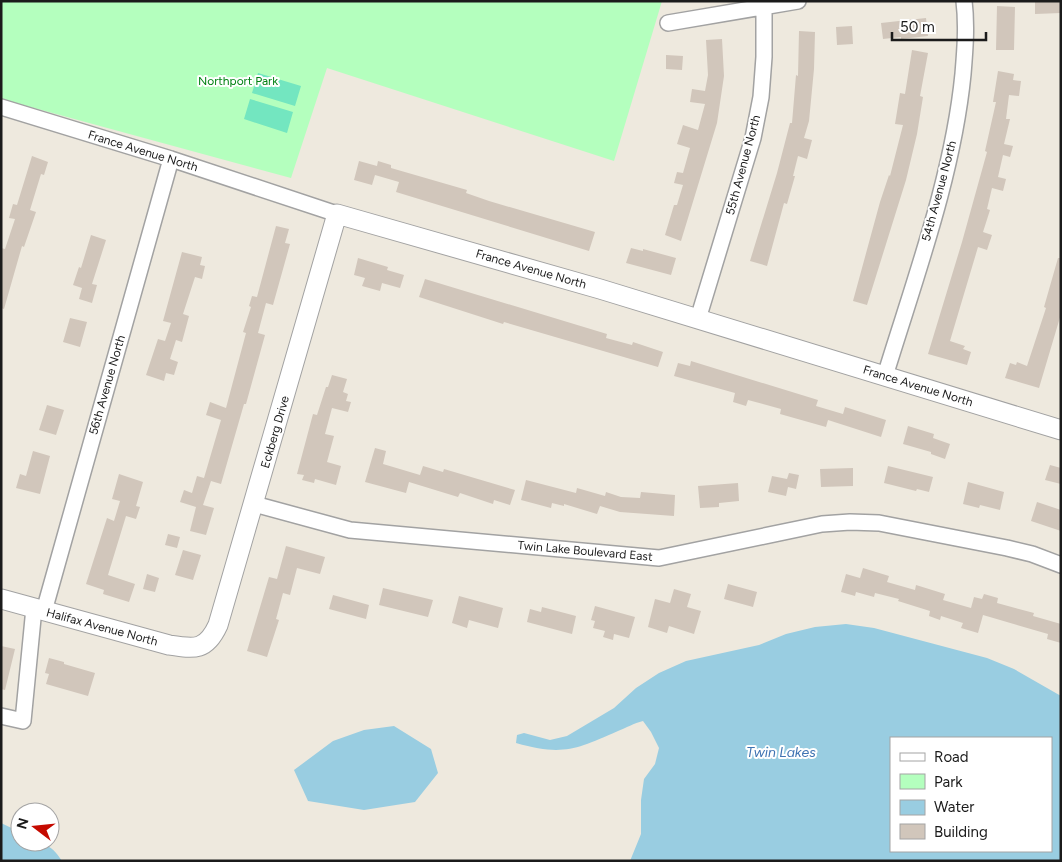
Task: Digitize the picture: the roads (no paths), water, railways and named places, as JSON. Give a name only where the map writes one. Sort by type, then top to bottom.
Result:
[{"type":"street","points":[[668,23],[798,1]]},
{"type":"street","name":"54th Avenue North","points":[[885,376],[952,149],[963,73],[964,1]]},
{"type":"street","name":"55th Avenue North","points":[[698,319],[752,138],[761,98],[764,57],[764,7]]},
{"type":"street","name":"France Avenue North","points":[[2,112],[171,159],[338,214],[698,319],[1061,430]]},
{"type":"street","name":"56th Avenue North","points":[[1,716],[22,721],[39,610],[171,159]]},
{"type":"street","name":"Eckberg Drive","points":[[203,646],[212,637],[218,625],[338,214]]},
{"type":"street","name":"Twin Lake Boulevard East","points":[[254,504],[350,530],[659,558],[822,524],[850,522],[879,523],[1007,548],[1032,554],[1061,565]]},
{"type":"street","name":"Halifax Avenue North","points":[[1,599],[170,645],[190,648],[203,646]]},
{"type":"water","name":"Twin Lakes","points":[[846,624],[874,628],[987,658],[1014,669],[1061,696],[1061,861],[630,861],[641,834],[641,800],[644,779],[655,764],[659,748],[643,721],[590,743],[568,749],[545,749],[516,743],[517,735],[524,733],[550,740],[567,736],[614,708],[636,688],[659,673],[686,661],[759,645],[786,634],[815,627]]},
{"type":"water","points":[[394,726],[431,749],[438,773],[415,802],[364,810],[308,801],[294,770],[333,741],[364,730]]},
{"type":"water","points":[[1,823],[10,827],[10,852],[55,852],[62,861],[1,861]]},
{"type":"park label","name":"Northport Park","points":[[238,81]]}]
